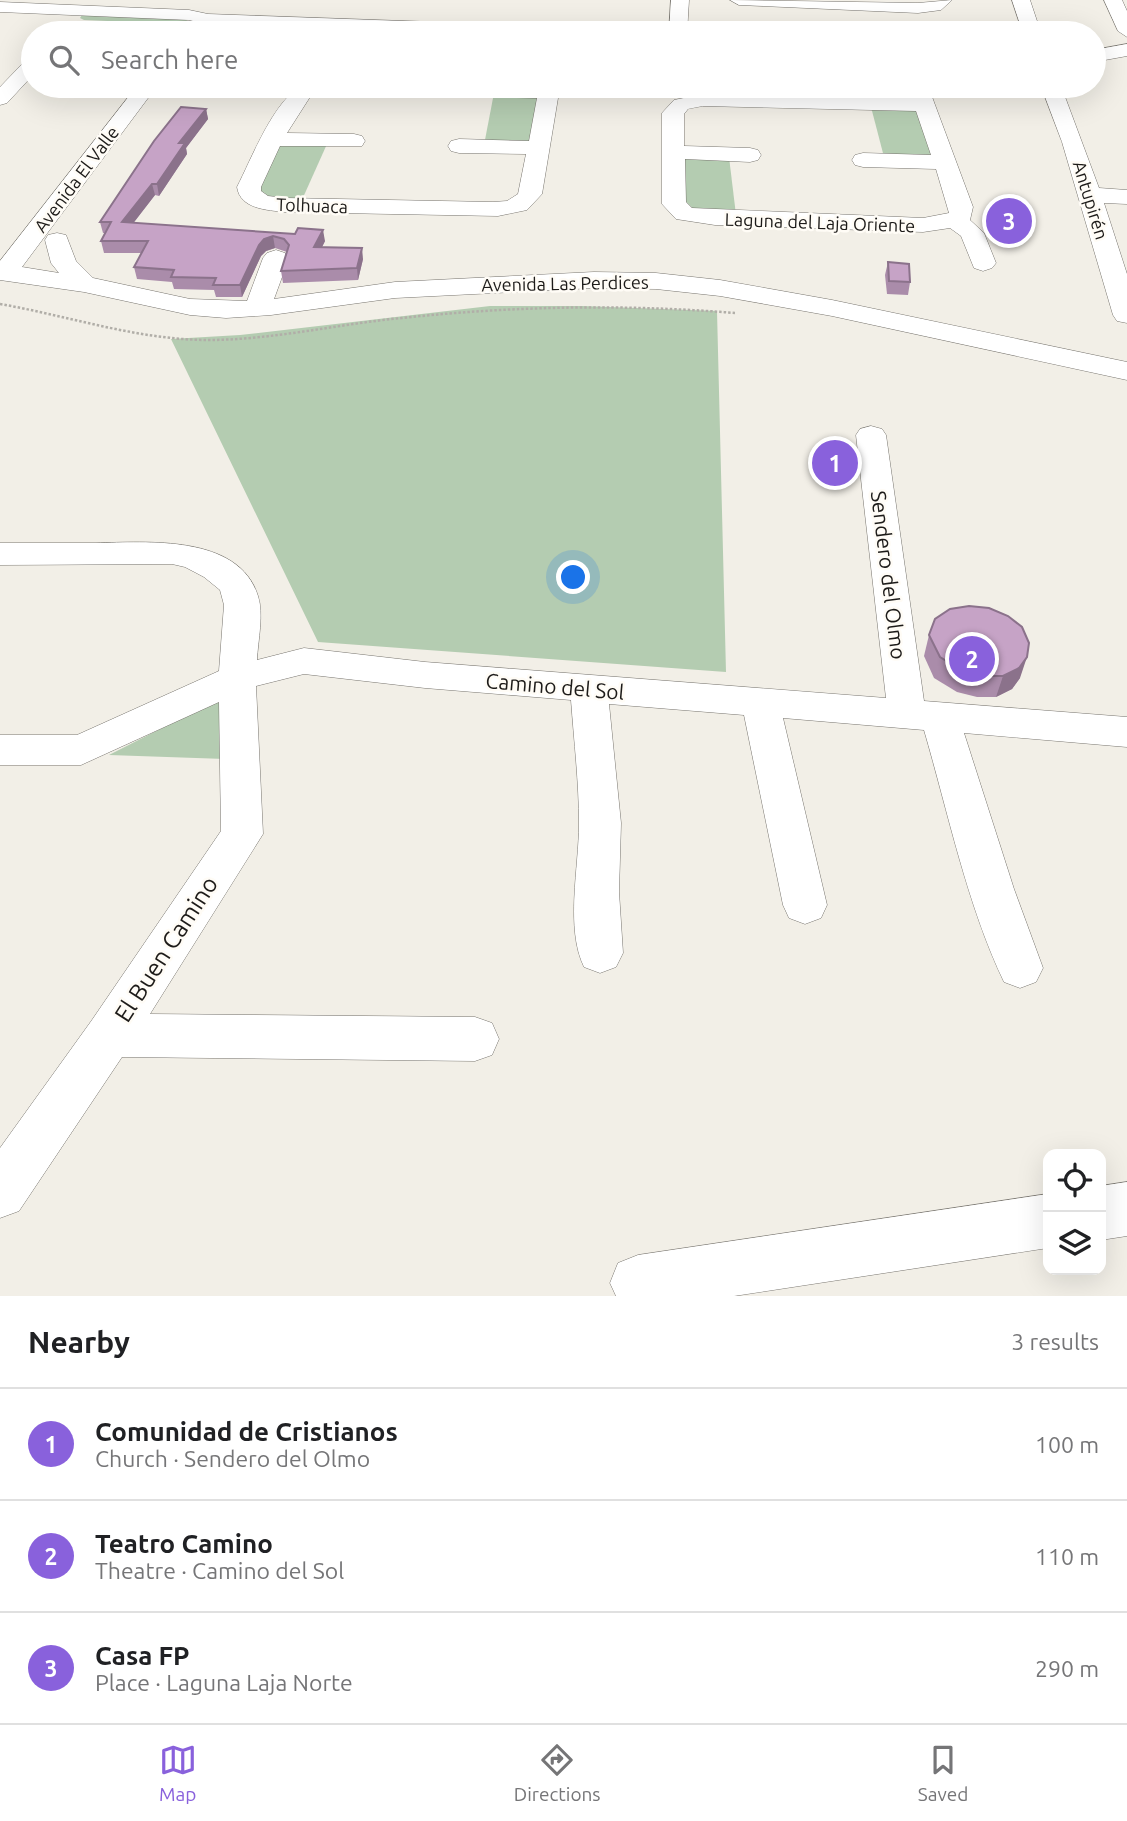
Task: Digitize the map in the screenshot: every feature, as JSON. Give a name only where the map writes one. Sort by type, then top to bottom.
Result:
[{"type":"street","points":[[204,21],[229,0]]},
{"type":"street","points":[[679,21],[680,0]]},
{"type":"street","points":[[690,21],[691,0]]},
{"type":"street","points":[[738,0],[925,8],[943,0]]},
{"type":"street","points":[[1021,0],[1028,21]]},
{"type":"street","points":[[1127,0],[1113,0],[1127,31]]},
{"type":"street","points":[[0,7],[70,20]]},
{"type":"street","points":[[0,19],[85,21]]},
{"type":"street","points":[[1106,54],[1127,50]]},
{"type":"street","points":[[0,99],[21,67]]},
{"type":"street","name":"Avenida El Valle","points":[[32,277],[113,146],[148,98]]},
{"type":"street","name":"Tolhuaca","points":[[297,98],[249,191],[262,202],[285,205],[508,208],[524,202],[528,197],[542,98]]},
{"type":"street","points":[[750,155],[674,152],[675,108],[703,100],[788,98]]},
{"type":"street","points":[[917,98],[946,162],[961,206],[961,215],[956,220],[972,233],[983,263]]},
{"type":"street","name":"Antupirén","points":[[1055,98],[1091,199],[1127,315]]},
{"type":"street","points":[[274,139],[354,141]]},
{"type":"street","name":"Avenida El Valle","points":[[2,272],[113,146]]},
{"type":"street","points":[[459,146],[537,148]]},
{"type":"street","name":"Laguna del Laja Oriente","points":[[674,152],[673,200],[677,208],[685,214],[715,218],[923,225],[956,220]]},
{"type":"street","points":[[863,160],[946,162]]},
{"type":"street","points":[[1091,199],[1127,197]]},
{"type":"street","points":[[1091,199],[1127,206]]},
{"type":"street","points":[[57,240],[64,263],[84,284]]},
{"type":"street","points":[[257,309],[276,258]]},
{"type":"street","name":"Avenida Las Perdices","points":[[2,272],[84,284],[190,307],[226,310],[257,309],[407,289],[594,280],[656,281],[720,288],[832,308],[1127,371]]},
{"type":"street","name":"Sendero del Olmo","points":[[871,435],[924,716],[1020,968]]},
{"type":"street","name":"El Buen Camino","points":[[0,554],[172,553],[195,558],[216,569],[234,583],[242,605],[237,678],[242,834],[109,1035],[0,1192]]},
{"type":"street","name":"Camino del Sol","points":[[0,750],[81,750],[237,678],[304,660],[425,675],[1127,732]]},
{"type":"street","points":[[589,689],[600,823],[597,892],[600,953]]},
{"type":"street","points":[[761,704],[805,905]]},
{"type":"street","points":[[109,1035],[475,1039]]},
{"type":"street","points":[[1106,1212],[1127,1209]]},
{"type":"street","points":[[638,1283],[1043,1222]]},
{"type":"path","points":[[0,304],[46,311],[142,333],[206,340],[418,316],[516,309],[673,307],[740,314]]},
{"type":"green space","points":[[82,15],[182,18],[188,21],[108,21],[80,18]]},
{"type":"green space","points":[[493,98],[538,98],[531,142],[484,145]]},
{"type":"green space","points":[[871,107],[916,110],[937,157],[884,157]]},
{"type":"green space","points":[[279,143],[327,144],[301,202],[276,201],[258,193]]},
{"type":"green space","points":[[681,155],[729,157],[736,215],[693,210],[684,202]]},
{"type":"green space","points":[[490,306],[717,311],[726,672],[318,642],[171,339],[240,335]]},
{"type":"green space","points":[[225,696],[225,759],[109,755]]},
{"type":"building","points":[[181,107],[206,109],[179,143],[185,143],[157,184],[152,184],[122,222],[295,234],[298,228],[323,230],[314,247],[362,248],[357,268],[281,271],[289,245],[284,239],[273,236],[264,239],[259,245],[240,285],[213,285],[216,278],[171,277],[174,270],[134,267],[148,241],[101,241],[111,222],[100,222],[154,141]]},
{"type":"building","points":[[888,262],[909,264],[910,282],[889,281]]},
{"type":"building","points":[[969,606],[989,608],[1008,616],[1022,627],[1029,643],[1027,657],[1019,668],[1003,676],[983,676],[963,671],[940,657],[929,635],[935,619],[950,609]]},
{"type":"place","name":"Casa FP","points":[[1009,221]]},
{"type":"place","name":"Comunidad de Cristianos","points":[[835,463]]},
{"type":"place","name":"Teatro Camino","points":[[972,659]]}]
